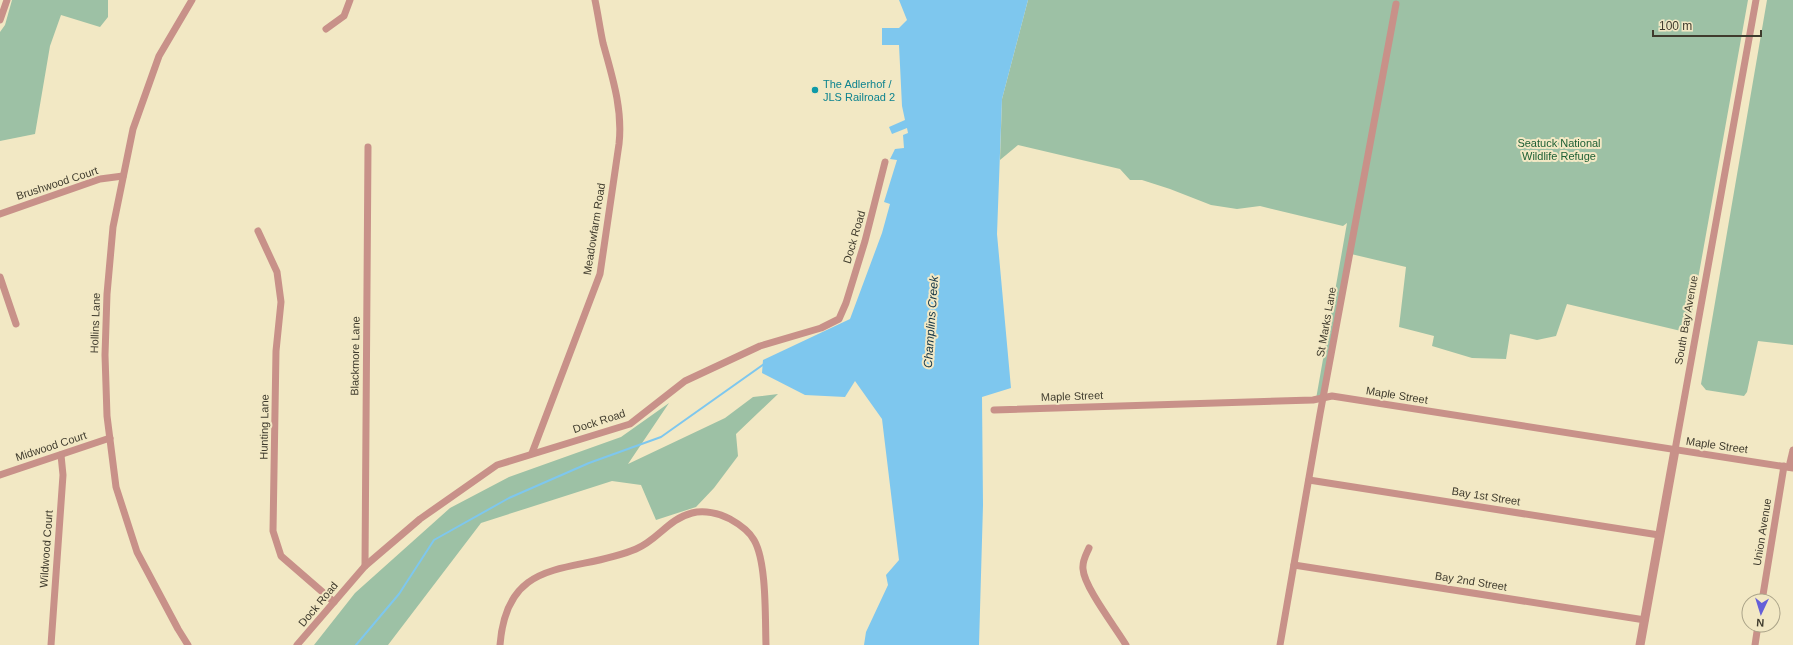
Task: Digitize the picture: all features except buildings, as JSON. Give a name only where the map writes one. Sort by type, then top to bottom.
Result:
[{"type":"street","points":[[0,20],[7,0]]},
{"type":"street","name":"Hollins Lane","points":[[188,645],[137,552],[116,487],[107,416],[105,355],[107,294],[113,227],[122,176],[133,129],[159,56],[192,0]]},
{"type":"street","points":[[326,29],[344,16],[350,0]]},
{"type":"street","name":"Meadowfarm Road","points":[[532,453],[600,274],[619,144],[620,130],[617,97],[603,42],[595,0]]},
{"type":"street","name":"South Bay Avenue","points":[[1640,645],[1756,0]]},
{"type":"street","name":"St Marks Lane","points":[[1280,645],[1396,4]]},
{"type":"street","name":"Blackmore Lane","points":[[365,566],[368,147]]},
{"type":"street","name":"Dock Road","points":[[297,645],[365,566],[420,519],[497,465],[630,424],[685,381],[760,346],[821,328],[839,319],[846,303],[861,255],[886,162]]},
{"type":"street","name":"Brushwood Court","points":[[0,214],[100,180],[122,176]]},
{"type":"street","name":"Hunting Lane","points":[[258,231],[277,272],[281,302],[276,352],[273,531],[281,556],[334,602]]},
{"type":"street","points":[[0,277],[16,324]]},
{"type":"street","name":"Maple Street","points":[[994,410],[1305,400],[1332,396],[1789,467]]},
{"type":"street","name":"Midwood Court","points":[[0,475],[110,438]]},
{"type":"street","name":"Union Avenue","points":[[1764,593],[1793,450]]},
{"type":"street","name":"Wildwood Court","points":[[51,645],[62,475],[61,455]]},
{"type":"street","name":"Bay 1st Street","points":[[1309,480],[1659,535]]},
{"type":"street","points":[[500,645],[504,620],[511,602],[531,579],[562,567],[638,549],[651,541],[676,519],[692,513],[708,512],[726,516],[741,525],[754,540],[762,560],[766,645]]},
{"type":"street","points":[[1089,548],[1083,560],[1083,570],[1087,583],[1126,645]]},
{"type":"street","name":"Bay 2nd Street","points":[[1294,565],[1645,620]]},
{"type":"street","points":[[1755,645],[1757,633]]},
{"type":"green space","points":[[12,0],[108,0],[108,17],[100,27],[61,15],[50,46],[35,134],[0,141],[0,32],[5,25]]},
{"type":"green space","name":"Seatuck National Wildlife Refuge","points":[[1028,0],[1748,0],[1691,318],[1688,322],[1683,323],[1681,331],[1567,304],[1556,336],[1537,340],[1510,334],[1506,359],[1472,358],[1432,346],[1434,336],[1399,327],[1406,267],[1351,254],[1325,394],[1316,399],[1347,223],[1343,226],[1260,206],[1237,209],[1211,205],[1142,180],[1130,180],[1120,169],[1018,145],[1000,160],[1002,99]]},
{"type":"green space","points":[[1767,0],[1793,0],[1793,345],[1758,341],[1747,392],[1744,396],[1706,390],[1701,384]]},
{"type":"green space","points":[[778,394],[736,434],[738,456],[714,488],[696,507],[656,520],[641,485],[612,481],[481,523],[388,645],[314,645],[355,593],[450,508],[509,477],[621,437],[669,403],[628,464],[725,418],[753,397]]},
{"type":"water","name":"Champlins Creek","points":[[899,0],[1028,0],[1002,99],[997,234],[1011,388],[982,397],[983,505],[979,645],[864,645],[866,632],[888,585],[886,575],[899,560],[882,419],[855,381],[845,397],[805,395],[762,373],[763,360],[850,319],[882,233],[890,204],[884,202],[897,160],[890,159],[895,149],[904,148],[903,135],[908,133],[907,128],[892,134],[889,127],[905,120],[902,106],[899,45],[882,45],[882,28],[899,28],[907,20]]},
{"type":"waterway","points":[[356,645],[399,594],[434,540],[509,498],[589,463],[661,437],[764,364]]},
{"type":"place","name":"The Adlerhof / JLS Railroad 2","points":[[815,90]]}]
